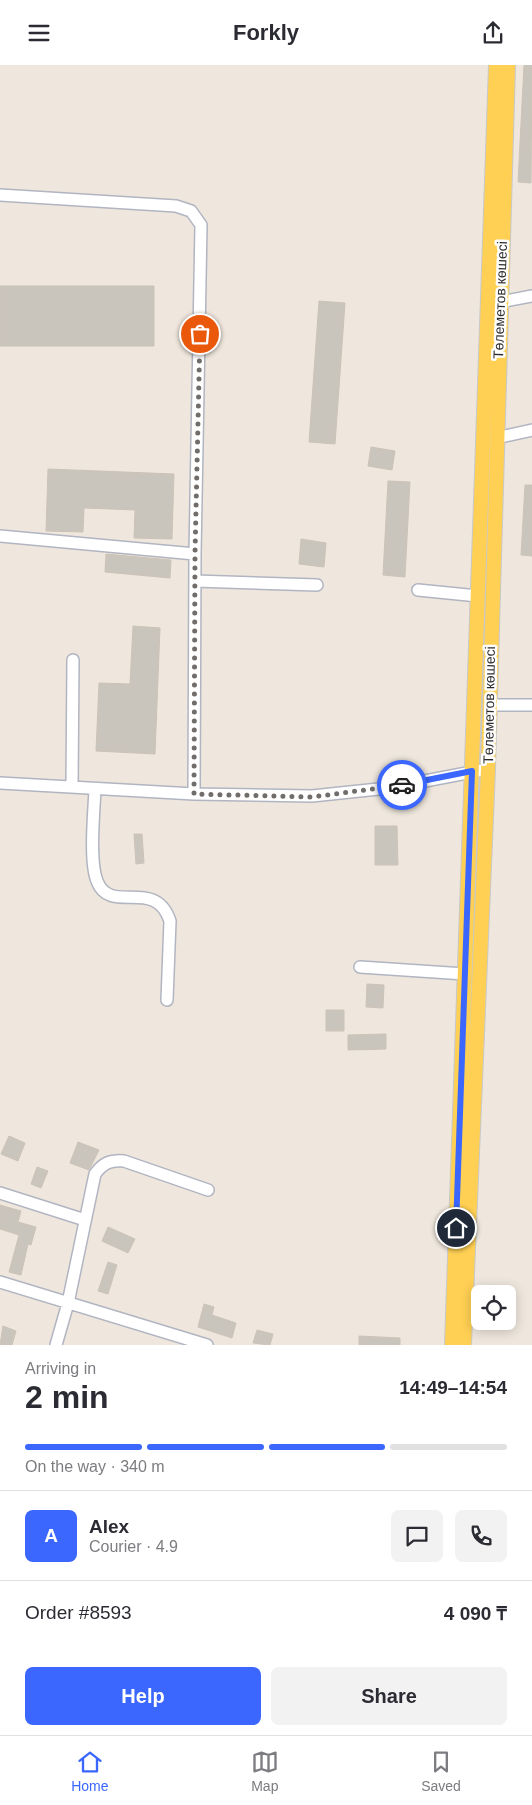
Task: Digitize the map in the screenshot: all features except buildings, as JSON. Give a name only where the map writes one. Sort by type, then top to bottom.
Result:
[{"type":"main road","name":"Төлеметов көшесі","points":[[452,1345],[496,65]]},
{"type":"main road","name":"Төлеметов көшесі","points":[[464,1345],[488,769],[508,65]]},
{"type":"street","points":[[0,195],[176,206],[191,211],[201,225],[195,553],[194,794]]},
{"type":"street","points":[[500,302],[532,296]]},
{"type":"street","points":[[496,438],[532,431]]},
{"type":"street","points":[[0,536],[195,553]]},
{"type":"street","points":[[195,581],[316,585]]},
{"type":"street","points":[[418,590],[478,596]]},
{"type":"street","points":[[72,787],[73,660]]},
{"type":"street","points":[[489,705],[532,705]]},
{"type":"street","points":[[0,783],[194,794],[312,797],[388,788],[488,769]]},
{"type":"street","points":[[95,789],[94,867],[97,881],[103,891],[116,897],[148,897],[160,903],[167,912],[170,921],[167,1000]]},
{"type":"street","points":[[360,967],[465,974]]},
{"type":"street","points":[[56,1345],[68,1303],[95,1174],[100,1167],[114,1161],[124,1161],[208,1190]]},
{"type":"street","points":[[0,1193],[85,1220]]},
{"type":"street","points":[[0,1282],[207,1345]]},
{"type":"way so far","points":[[200,334],[195,553],[194,794],[312,797],[402,785]]},
{"type":"route","points":[[402,785],[472,771],[456,1228]]}]
